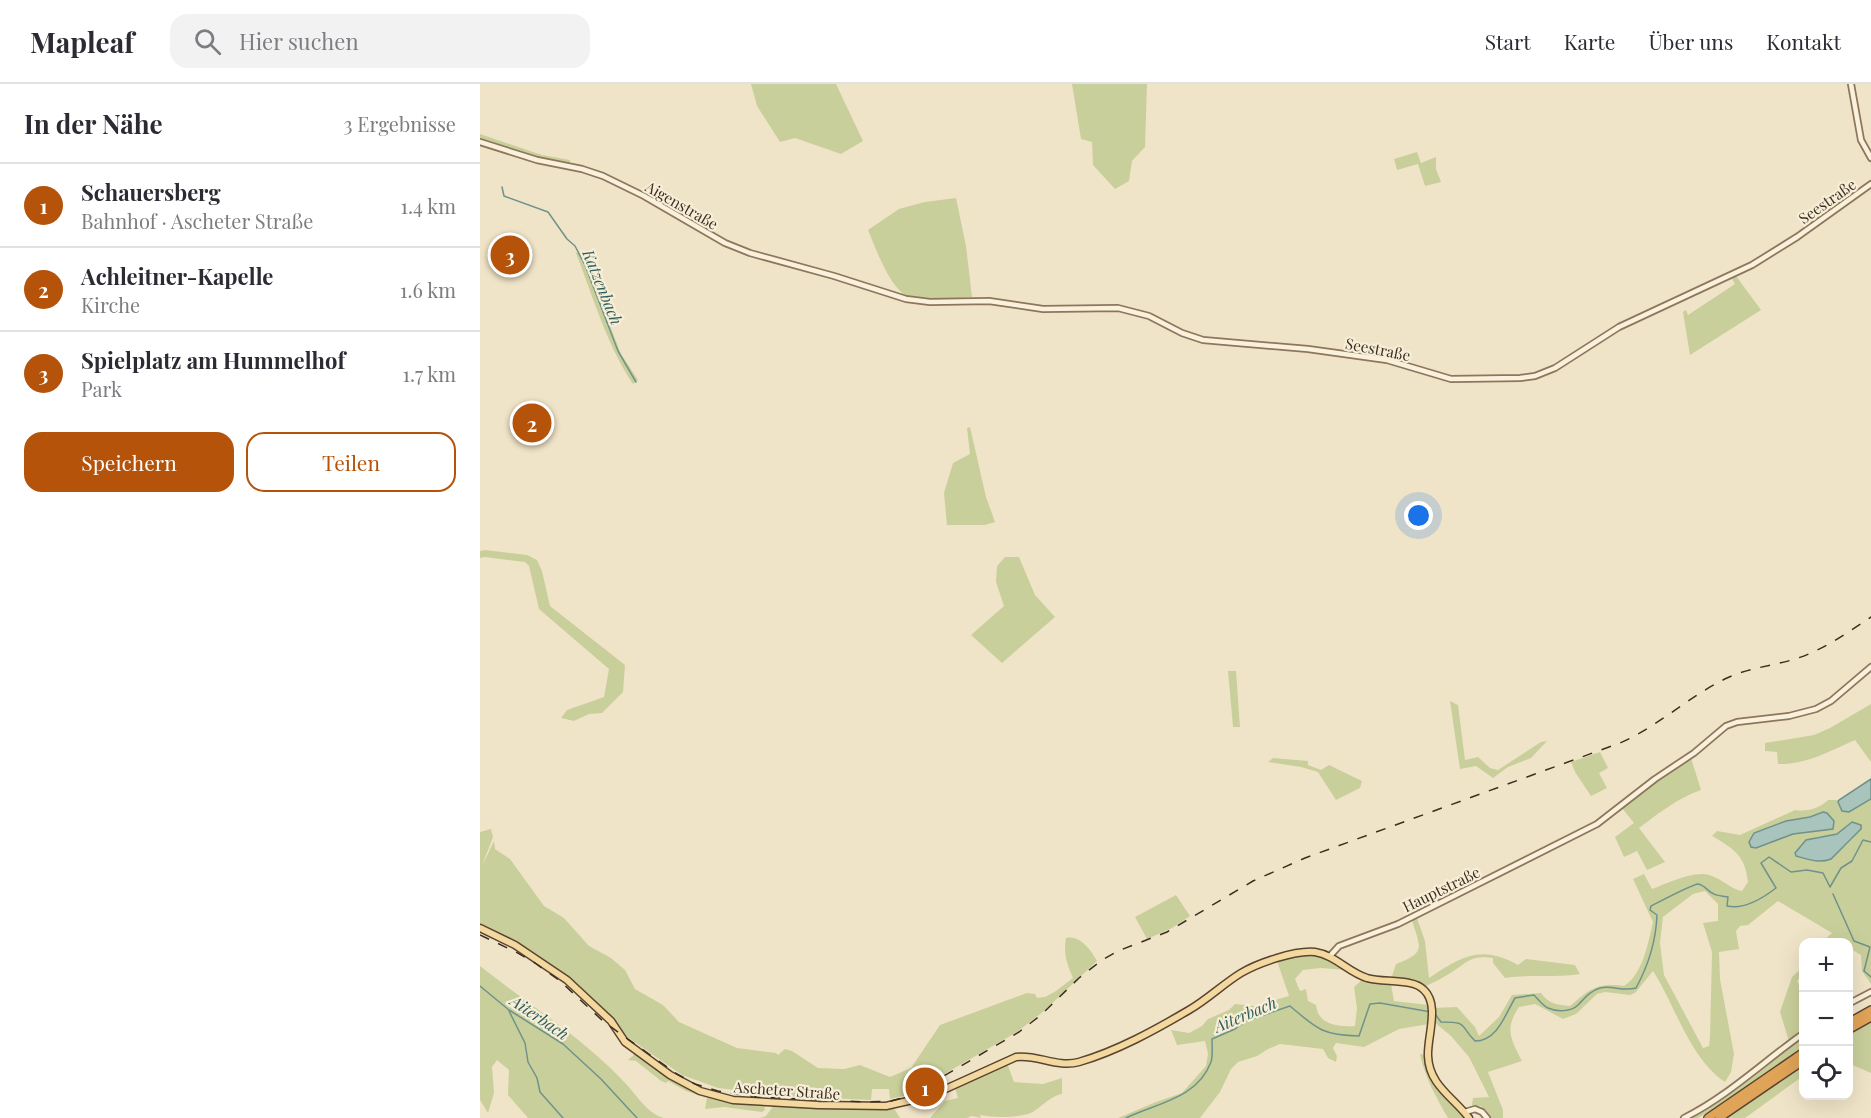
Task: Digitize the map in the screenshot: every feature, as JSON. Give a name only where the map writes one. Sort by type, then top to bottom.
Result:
[{"type":"highway","points":[[1853,1020],[1871,1010]]},
{"type":"highway","points":[[1853,1027],[1871,1017]]},
{"type":"highway","points":[[1708,1118],[1799,1055]]},
{"type":"highway","points":[[1719,1118],[1799,1063]]},
{"type":"main road","name":"Ascheter Straße","points":[[480,928],[524,950],[567,980],[611,1021],[623,1040],[670,1075],[715,1096],[768,1103],[886,1106],[934,1095],[1019,1057],[1062,1063],[1085,1060],[1178,1017],[1249,969],[1297,953],[1315,952],[1329,957]]},
{"type":"main road","points":[[1329,957],[1370,979],[1419,986],[1428,994],[1431,1006],[1428,1053],[1431,1073],[1440,1089],[1467,1115]]},
{"type":"street","points":[[1851,84],[1859,132],[1871,158]]},
{"type":"street","name":"Aigenstraße","points":[[480,142],[537,160],[582,169],[603,176],[644,196],[725,243],[873,288]]},
{"type":"street","name":"Seestraße","points":[[873,288],[918,301],[978,300],[1043,309],[1118,308],[1149,316],[1182,333],[1203,340],[1308,349],[1387,360],[1451,380],[1520,378],[1535,376],[1555,368],[1619,327],[1752,265],[1797,237],[1871,184]]},
{"type":"street","name":"Hauptstraße","points":[[1329,957],[1339,946],[1398,924],[1597,824],[1655,779],[1694,753],[1726,726],[1737,722],[1797,714],[1816,709],[1832,701],[1871,667]]},
{"type":"street","points":[[1853,1001],[1871,992]]},
{"type":"street","points":[[1684,1118],[1723,1096],[1799,1036]]},
{"type":"street","points":[[1467,1115],[1471,1109],[1479,1110],[1487,1118]]},
{"type":"green space","points":[[751,84],[836,84],[863,141],[841,154],[795,138],[780,142],[757,106]]},
{"type":"green space","points":[[1072,84],[1147,84],[1145,147],[1132,161],[1129,181],[1115,189],[1093,165],[1092,142],[1081,139]]},
{"type":"green space","points":[[480,134],[542,155],[570,160],[570,164],[538,158],[480,140]]},
{"type":"green space","points":[[1417,152],[1421,163],[1436,157],[1436,169],[1441,182],[1425,186],[1418,164],[1397,170],[1394,159]]},
{"type":"green space","points":[[956,198],[966,246],[972,297],[933,300],[910,297],[896,287],[890,278],[868,230],[899,209],[925,202]]},
{"type":"green space","points":[[581,251],[621,354],[638,380],[633,384],[601,320],[576,253]]},
{"type":"green space","points":[[1736,276],[1761,310],[1690,355],[1683,312],[1686,310],[1688,315],[1735,284],[1732,279]]},
{"type":"green space","points":[[970,427],[986,497],[995,522],[985,525],[947,525],[944,493],[953,463],[970,454],[967,428]]},
{"type":"green space","points":[[480,551],[527,555],[537,560],[542,571],[550,606],[625,665],[623,692],[602,713],[589,714],[574,721],[561,718],[567,710],[604,697],[609,669],[539,609],[529,566],[525,562],[480,558]]},
{"type":"green space","points":[[1005,557],[1019,557],[1035,595],[1055,617],[1002,663],[971,635],[1004,606],[996,582],[997,566]]},
{"type":"green space","points":[[1228,671],[1236,671],[1240,727],[1233,727]]},
{"type":"green space","points":[[1450,701],[1458,705],[1465,760],[1478,757],[1490,768],[1498,770],[1541,742],[1547,741],[1531,758],[1508,767],[1493,778],[1476,766],[1460,769]]},
{"type":"green space","points":[[1871,704],[1871,762],[1855,740],[1818,756],[1788,764],[1778,764],[1777,752],[1765,751],[1765,743],[1814,735]]},
{"type":"green space","points":[[1600,752],[1608,768],[1599,773],[1607,788],[1591,796],[1571,762]]},
{"type":"green space","points":[[1273,758],[1308,761],[1308,765],[1321,770],[1329,765],[1362,781],[1360,788],[1336,800],[1318,772],[1268,762]]},
{"type":"green space","points":[[1691,758],[1701,790],[1661,811],[1639,828],[1665,862],[1647,870],[1637,851],[1624,857],[1615,837],[1634,823],[1622,808],[1631,799]]},
{"type":"green space","points":[[1871,799],[1871,984],[1862,971],[1861,955],[1853,950],[1853,938],[1826,938],[1832,933],[1778,901],[1748,925],[1740,926],[1736,931],[1739,949],[1719,952],[1720,979],[1734,1054],[1731,1072],[1725,1082],[1702,1060],[1653,971],[1635,993],[1630,995],[1605,992],[1597,994],[1576,1014],[1563,1019],[1535,1004],[1519,1007],[1510,1028],[1522,1061],[1488,1072],[1503,1110],[1503,1118],[1490,1118],[1481,1106],[1472,1105],[1473,1098],[1489,1097],[1469,1057],[1451,1036],[1433,1021],[1433,1008],[1457,1007],[1475,1027],[1479,1036],[1499,1017],[1512,995],[1541,993],[1547,1000],[1570,1006],[1594,988],[1607,985],[1624,986],[1636,974],[1640,966],[1653,922],[1633,879],[1644,874],[1652,889],[1682,878],[1705,874],[1742,891],[1748,882],[1744,865],[1732,849],[1712,836],[1717,831],[1740,835],[1795,810],[1813,809],[1828,800],[1839,800],[1838,802],[1846,812]],"holes":[[[1861,825],[1859,830],[1831,859],[1816,837],[1831,836]],[[1705,891],[1718,904],[1718,921],[1703,923],[1712,952],[1710,1037],[1709,1046],[1703,1048],[1664,975],[1660,943],[1663,917],[1693,894]]]},
{"type":"green space","points":[[491,829],[493,837],[482,866],[494,841],[495,849],[510,859],[544,906],[564,918],[589,946],[611,958],[625,970],[635,989],[663,1005],[679,1022],[737,1048],[778,1055],[785,1049],[792,1051],[818,1068],[844,1069],[860,1065],[890,1077],[911,1068],[940,1025],[1027,993],[1035,994],[1037,998],[1045,997],[1073,978],[1066,959],[1066,938],[1080,941],[1097,961],[1044,1011],[1017,1032],[908,1095],[890,1099],[889,1089],[872,1089],[871,1100],[786,1096],[718,1088],[682,1075],[623,1034],[605,1011],[552,968],[525,950],[480,926],[480,832]]},
{"type":"green space","points":[[1176,895],[1190,916],[1172,928],[1147,939],[1135,917]]},
{"type":"green space","points":[[1417,918],[1425,941],[1429,978],[1461,959],[1482,954],[1493,955],[1518,965],[1526,959],[1575,965],[1580,974],[1505,978],[1493,963],[1493,958],[1480,957],[1426,986],[1391,979],[1396,964],[1413,956],[1419,948],[1412,920]]},
{"type":"green space","points":[[1314,954],[1328,958],[1347,970],[1321,968],[1303,970],[1295,979],[1300,991],[1306,989],[1308,1001],[1316,1005],[1325,1021],[1342,1026],[1355,1026],[1357,1008],[1354,987],[1362,980],[1391,984],[1394,1001],[1429,1005],[1429,1024],[1399,1029],[1364,1047],[1336,1043],[1333,1048],[1337,1056],[1336,1062],[1328,1058],[1323,1049],[1280,1044],[1257,1056],[1238,1062],[1231,1069],[1220,1092],[1200,1118],[1118,1118],[1182,1093],[1206,1066],[1208,1054],[1205,1041],[1177,1045],[1171,1030],[1189,1033],[1202,1026],[1208,1019],[1229,1010],[1235,1004],[1254,1006],[1289,996],[1277,961],[1296,955]]},
{"type":"green space","points":[[480,966],[593,1052],[611,1068],[648,1109],[664,1118],[528,1118],[508,1095],[509,1070],[497,1060],[492,1067],[494,1093],[488,1113],[480,1100]]},
{"type":"green space","points":[[1799,971],[1797,981],[1799,985],[1799,1034],[1789,1041],[1780,1012],[1792,977]]},
{"type":"green space","points":[[1871,1021],[1871,1073],[1853,1065],[1853,1032]]},
{"type":"green space","points":[[1799,1038],[1799,1050],[1722,1105],[1698,1118],[1688,1118],[1736,1088]]},
{"type":"green space","points":[[636,1053],[670,1077],[701,1094],[725,1101],[764,1106],[765,1110],[762,1112],[724,1107],[705,1109],[707,1098],[686,1091],[668,1081],[666,1083],[661,1081],[636,1061],[628,1060]]},
{"type":"green space","points":[[1420,1054],[1424,1055],[1431,1081],[1466,1118],[1448,1118],[1428,1079]]},
{"type":"green space","points":[[1007,1063],[1014,1082],[1043,1084],[1062,1078],[1062,1094],[1050,1099],[1033,1112],[1022,1115],[930,1118],[945,1101],[958,1098],[955,1088]]},
{"type":"green space","points":[[1799,1068],[1799,1079],[1745,1118],[1726,1118]]},
{"type":"green space","points":[[774,1105],[861,1109],[893,1107],[900,1118],[760,1118],[766,1116]]},
{"type":"water","points":[[1871,779],[1871,799],[1849,812],[1842,811],[1839,800]]},
{"type":"water","points":[[1823,812],[1834,821],[1833,829],[1793,834],[1756,848],[1751,847],[1749,842],[1754,833],[1786,821]]},
{"type":"water","points":[[1852,822],[1861,825],[1861,829],[1831,859],[1818,861],[1796,856],[1795,853],[1806,840],[1837,834]]},
{"type":"waterway","name":"Katzenbach","points":[[502,187],[504,196],[548,212],[567,239],[575,246],[585,265],[618,351],[636,382]]},
{"type":"waterway","name":"Aiterbach","points":[[1435,1014],[1441,1022],[1460,1024],[1475,1041],[1483,1040],[1500,1026],[1515,998],[1534,995],[1546,1007],[1564,1011],[1572,1009],[1590,993],[1600,988],[1636,988],[1648,962],[1655,934],[1657,915],[1650,910],[1651,906],[1698,884],[1715,895],[1728,897],[1727,906],[1740,906],[1753,902],[1776,888],[1761,863],[1769,857],[1791,872],[1807,870],[1823,873],[1830,887],[1841,868],[1852,861],[1863,840],[1871,842]]},
{"type":"waterway","points":[[1833,894],[1854,941],[1870,947],[1864,971],[1871,977]]},
{"type":"waterway","name":"Aiterbach","points":[[480,986],[509,1010],[563,1044],[601,1079],[637,1118]]},
{"type":"waterway","name":"Aiterbach","points":[[1126,1118],[1175,1098],[1196,1084],[1205,1074],[1211,1062],[1212,1039],[1235,1029],[1246,1021],[1290,1006],[1321,1029],[1336,1034],[1359,1036],[1370,1004],[1380,1003],[1431,1012]]},
{"type":"waterway","points":[[509,1011],[525,1043],[528,1062],[537,1078],[540,1092],[563,1118]]},
{"type":"railway","points":[[480,935],[535,963],[560,981],[604,1022],[677,1074],[695,1084],[718,1091],[757,1097],[891,1101],[909,1096],[1019,1032],[1102,960],[1118,951],[1167,932],[1253,881],[1305,858],[1620,743],[1648,728],[1713,685],[1745,671],[1789,661],[1818,650],[1871,617]]},
{"type":"place","name":"Spielplatz am Hummelhof","points":[[510,255]]},
{"type":"place","name":"Achleitner-Kapelle","points":[[532,423]]},
{"type":"place","name":"Schauersberg","points":[[925,1087]]}]
